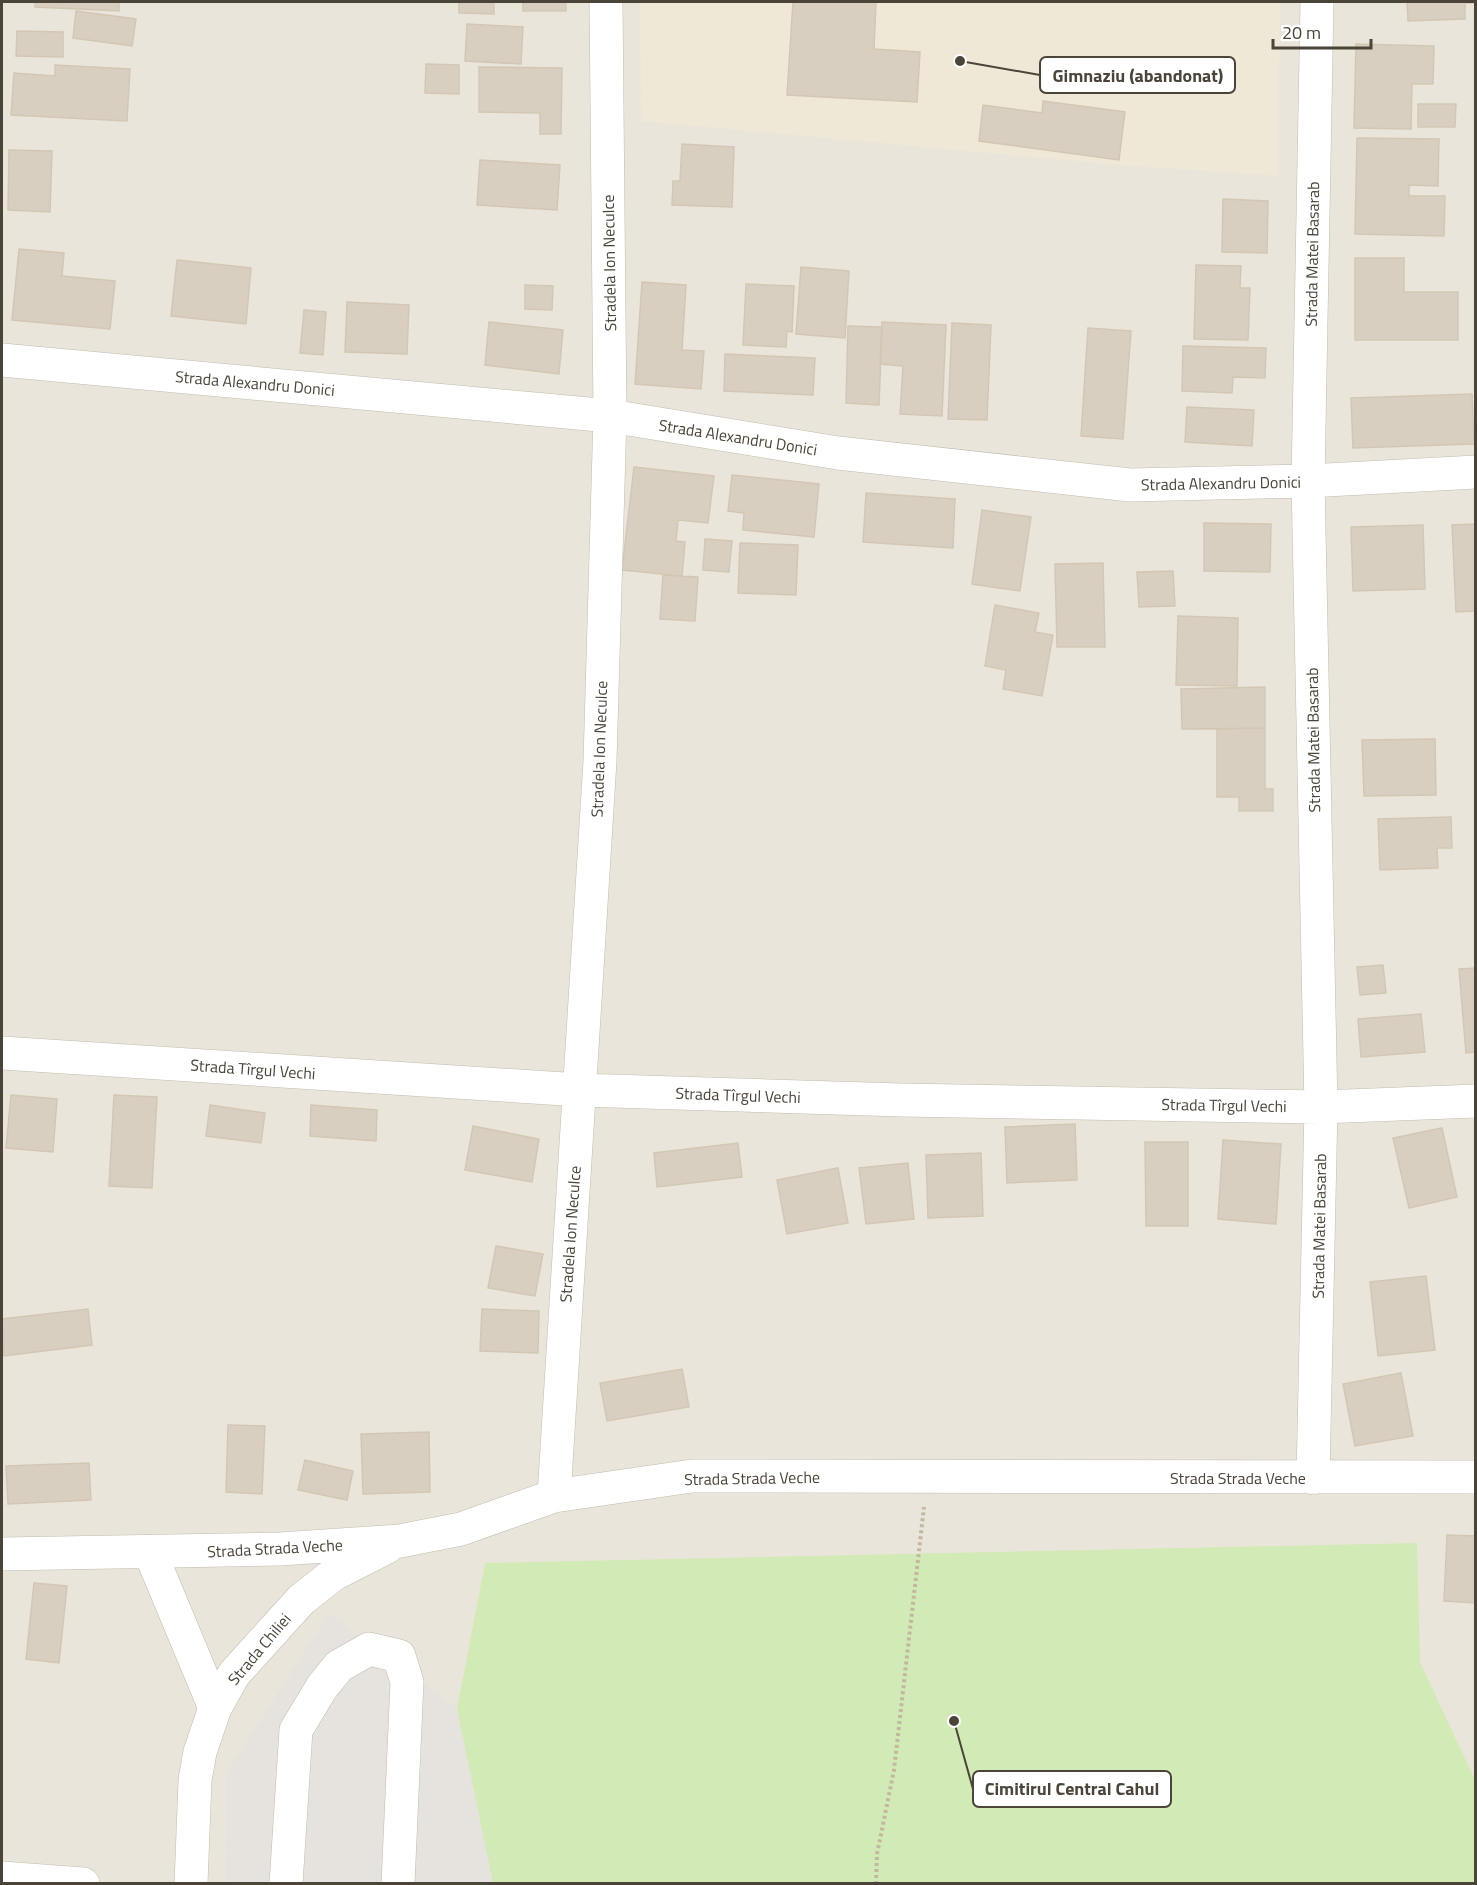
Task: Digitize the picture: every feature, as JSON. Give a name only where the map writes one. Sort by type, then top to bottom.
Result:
[{"type":"street","name":"Stradela Ion Neculce","points":[[554,1496],[600,761],[610,416],[606,2]]},
{"type":"street","name":"Strada Matei Basarab","points":[[1313,1478],[1321,1107],[1308,481],[1317,2]]},
{"type":"street","name":"Strada Alexandru Donici","points":[[2,360],[610,416],[838,453],[1130,485],[1308,481],[1476,472]]},
{"type":"street","name":"Strada Tîrgul Vechi","points":[[2,1053],[580,1090],[901,1100],[1321,1107],[1476,1101]]},
{"type":"street","name":"Strada Strada Veche","points":[[2,1554],[280,1549],[400,1541],[461,1529],[554,1496],[692,1476],[1476,1477]]},
{"type":"street","name":"Strada Chiliei","points":[[191,1884],[195,1780],[200,1752],[215,1708],[234,1674],[301,1600],[334,1574],[400,1541]]},
{"type":"street","points":[[150,1552],[215,1708]]},
{"type":"street","points":[[286,1884],[296,1730],[322,1687],[339,1666],[369,1650],[399,1656],[407,1682],[398,1884]]},
{"type":"street","points":[[2,1878],[83,1884]]},
{"type":"path","points":[[876,1884],[877,1854],[894,1770],[928,1477]]},
{"type":"shaded area","points":[[2,2],[1475,2],[1475,1883],[2,1883]]},
{"type":"shaded area","points":[[640,2],[1280,2],[1278,176],[1120,165],[641,121]]},
{"type":"shaded area","points":[[329,1613],[457,1709],[493,1883],[226,1884],[227,1773]]},
{"type":"green space","points":[[1417,1543],[1420,1662],[1475,1780],[1475,1883],[493,1883],[457,1709],[485,1563]]},
{"type":"building","points":[[35,2],[119,2],[119,11],[35,7]]},
{"type":"building","points":[[459,2],[494,2],[494,14],[459,13]]},
{"type":"building","points":[[523,2],[566,2],[566,11],[523,11]]},
{"type":"building","points":[[793,2],[876,2],[874,49],[920,52],[917,102],[787,95]]},
{"type":"building","points":[[1407,2],[1476,3],[1465,3],[1465,19],[1408,21]]},
{"type":"building","points":[[76,11],[136,19],[132,46],[73,38]]},
{"type":"building","points":[[467,24],[523,27],[521,64],[465,61]]},
{"type":"building","points":[[17,31],[63,32],[63,57],[16,56]]},
{"type":"building","points":[[1356,44],[1434,46],[1433,84],[1412,84],[1411,129],[1354,128]]},
{"type":"building","points":[[426,64],[459,65],[459,94],[425,93]]},
{"type":"building","points":[[55,65],[130,69],[127,121],[11,115],[14,73],[55,76]]},
{"type":"building","points":[[479,67],[562,68],[561,134],[540,134],[540,113],[479,112]]},
{"type":"building","points":[[1043,101],[1125,112],[1119,160],[979,141],[983,105],[1042,113]]},
{"type":"building","points":[[1418,104],[1456,104],[1455,127],[1418,127]]},
{"type":"building","points":[[1357,138],[1439,139],[1438,186],[1409,185],[1409,196],[1445,196],[1444,236],[1355,234]]},
{"type":"building","points":[[682,144],[734,147],[732,207],[672,205],[673,181],[680,181]]},
{"type":"building","points":[[9,150],[52,151],[50,212],[8,210]]},
{"type":"building","points":[[480,160],[560,165],[557,210],[477,205]]},
{"type":"building","points":[[1223,199],[1268,201],[1267,253],[1222,252]]},
{"type":"building","points":[[19,249],[64,253],[62,276],[115,281],[110,329],[12,320]]},
{"type":"building","points":[[1355,258],[1404,258],[1404,292],[1458,292],[1458,340],[1355,340]]},
{"type":"building","points":[[177,260],[251,268],[246,324],[171,316]]},
{"type":"building","points":[[1196,265],[1241,266],[1240,288],[1250,288],[1248,340],[1194,339]]},
{"type":"building","points":[[801,267],[849,271],[845,338],[796,334]]},
{"type":"building","points":[[642,282],[686,285],[682,350],[704,351],[701,389],[635,384]]},
{"type":"building","points":[[746,284],[794,286],[792,332],[787,331],[786,347],[743,345]]},
{"type":"building","points":[[525,285],[553,286],[552,310],[525,309]]},
{"type":"building","points":[[347,302],[409,305],[407,354],[345,352]]},
{"type":"building","points":[[304,310],[326,312],[323,355],[300,353]]},
{"type":"building","points":[[489,322],[563,330],[559,374],[485,365]]},
{"type":"building","points":[[882,322],[946,325],[942,416],[900,414],[903,366],[880,364]]},
{"type":"building","points":[[952,323],[991,325],[987,420],[948,419]]},
{"type":"building","points":[[848,326],[882,327],[879,405],[846,403]]},
{"type":"building","points":[[1088,328],[1131,331],[1123,439],[1081,436]]},
{"type":"building","points":[[1183,346],[1266,348],[1265,378],[1233,377],[1232,393],[1182,391]]},
{"type":"building","points":[[725,354],[815,358],[813,395],[724,391]]},
{"type":"building","points":[[1472,394],[1474,444],[1353,448],[1351,398]]},
{"type":"building","points":[[1187,407],[1254,410],[1252,446],[1185,442]]},
{"type":"building","points":[[634,467],[714,476],[708,523],[678,520],[676,541],[685,542],[682,576],[622,570]]},
{"type":"building","points":[[732,475],[819,484],[814,537],[743,530],[744,513],[728,511]]},
{"type":"building","points":[[866,493],[955,499],[953,548],[863,542]]},
{"type":"building","points":[[982,510],[1031,517],[1020,591],[972,584]]},
{"type":"building","points":[[1204,523],[1271,524],[1270,572],[1204,571]]},
{"type":"building","points":[[1476,524],[1476,611],[1456,612],[1452,525]]},
{"type":"building","points":[[1423,525],[1425,589],[1353,591],[1351,527]]},
{"type":"building","points":[[705,539],[732,541],[729,572],[703,570]]},
{"type":"building","points":[[740,543],[798,545],[796,595],[738,593]]},
{"type":"building","points":[[1103,563],[1105,647],[1057,647],[1055,564]]},
{"type":"building","points":[[1173,571],[1175,606],[1139,607],[1137,572]]},
{"type":"building","points":[[663,575],[698,577],[695,621],[660,619]]},
{"type":"building","points":[[995,605],[1039,613],[1035,632],[1053,635],[1042,696],[1003,689],[1006,670],[985,666]]},
{"type":"building","points":[[1178,616],[1238,618],[1237,686],[1176,685]]},
{"type":"building","points":[[1265,687],[1265,728],[1182,729],[1181,689]]},
{"type":"building","points":[[1265,728],[1265,789],[1273,789],[1273,811],[1239,811],[1239,797],[1217,797],[1217,729]]},
{"type":"building","points":[[1435,739],[1436,795],[1364,796],[1362,740]]},
{"type":"building","points":[[1451,817],[1452,848],[1437,848],[1438,868],[1380,870],[1378,819]]},
{"type":"building","points":[[1383,965],[1386,993],[1360,995],[1357,967]]},
{"type":"building","points":[[1476,968],[1476,1052],[1466,1053],[1459,969]]},
{"type":"building","points":[[1421,1014],[1425,1052],[1361,1057],[1358,1019]]},
{"type":"building","points":[[11,1095],[57,1099],[53,1152],[6,1148]]},
{"type":"building","points":[[114,1095],[157,1097],[152,1188],[109,1186]]},
{"type":"building","points":[[210,1105],[265,1113],[261,1143],[206,1136]]},
{"type":"building","points":[[311,1105],[377,1110],[376,1141],[310,1136]]},
{"type":"building","points":[[1075,1124],[1077,1180],[1007,1183],[1005,1127]]},
{"type":"building","points":[[473,1126],[539,1139],[532,1182],[465,1170]]},
{"type":"building","points":[[1442,1128],[1457,1197],[1409,1208],[1393,1138]]},
{"type":"building","points":[[1223,1140],[1281,1144],[1276,1224],[1218,1219]]},
{"type":"building","points":[[1145,1142],[1188,1142],[1188,1226],[1146,1226]]},
{"type":"building","points":[[738,1143],[742,1177],[657,1187],[654,1153]]},
{"type":"building","points":[[981,1153],[983,1216],[928,1218],[926,1155]]},
{"type":"building","points":[[908,1163],[914,1219],[866,1224],[859,1168]]},
{"type":"building","points":[[838,1168],[848,1223],[787,1234],[777,1180]]},
{"type":"building","points":[[496,1246],[543,1254],[535,1296],[488,1288]]},
{"type":"building","points":[[1426,1276],[1435,1350],[1378,1356],[1370,1282]]},
{"type":"building","points":[[88,1309],[92,1345],[4,1356],[2,1319]]},
{"type":"building","points":[[482,1309],[539,1311],[538,1353],[480,1351]]},
{"type":"building","points":[[682,1369],[689,1407],[607,1421],[600,1383]]},
{"type":"building","points":[[1401,1373],[1413,1436],[1355,1446],[1343,1384]]},
{"type":"building","points":[[228,1425],[265,1426],[262,1494],[226,1492]]},
{"type":"building","points":[[429,1432],[430,1492],[363,1494],[361,1434]]},
{"type":"building","points":[[305,1460],[353,1471],[347,1500],[298,1490]]},
{"type":"building","points":[[89,1463],[91,1500],[8,1504],[6,1466]]},
{"type":"building","points":[[1447,1535],[1476,1536],[1476,1603],[1444,1601]]},
{"type":"building","points":[[34,1583],[67,1586],[59,1663],[26,1659]]},
{"type":"place","name":"Gimnaziu (abandonat)","points":[[960,61]]},
{"type":"place","name":"Cimitirul Central Cahul","points":[[954,1721]]}]
